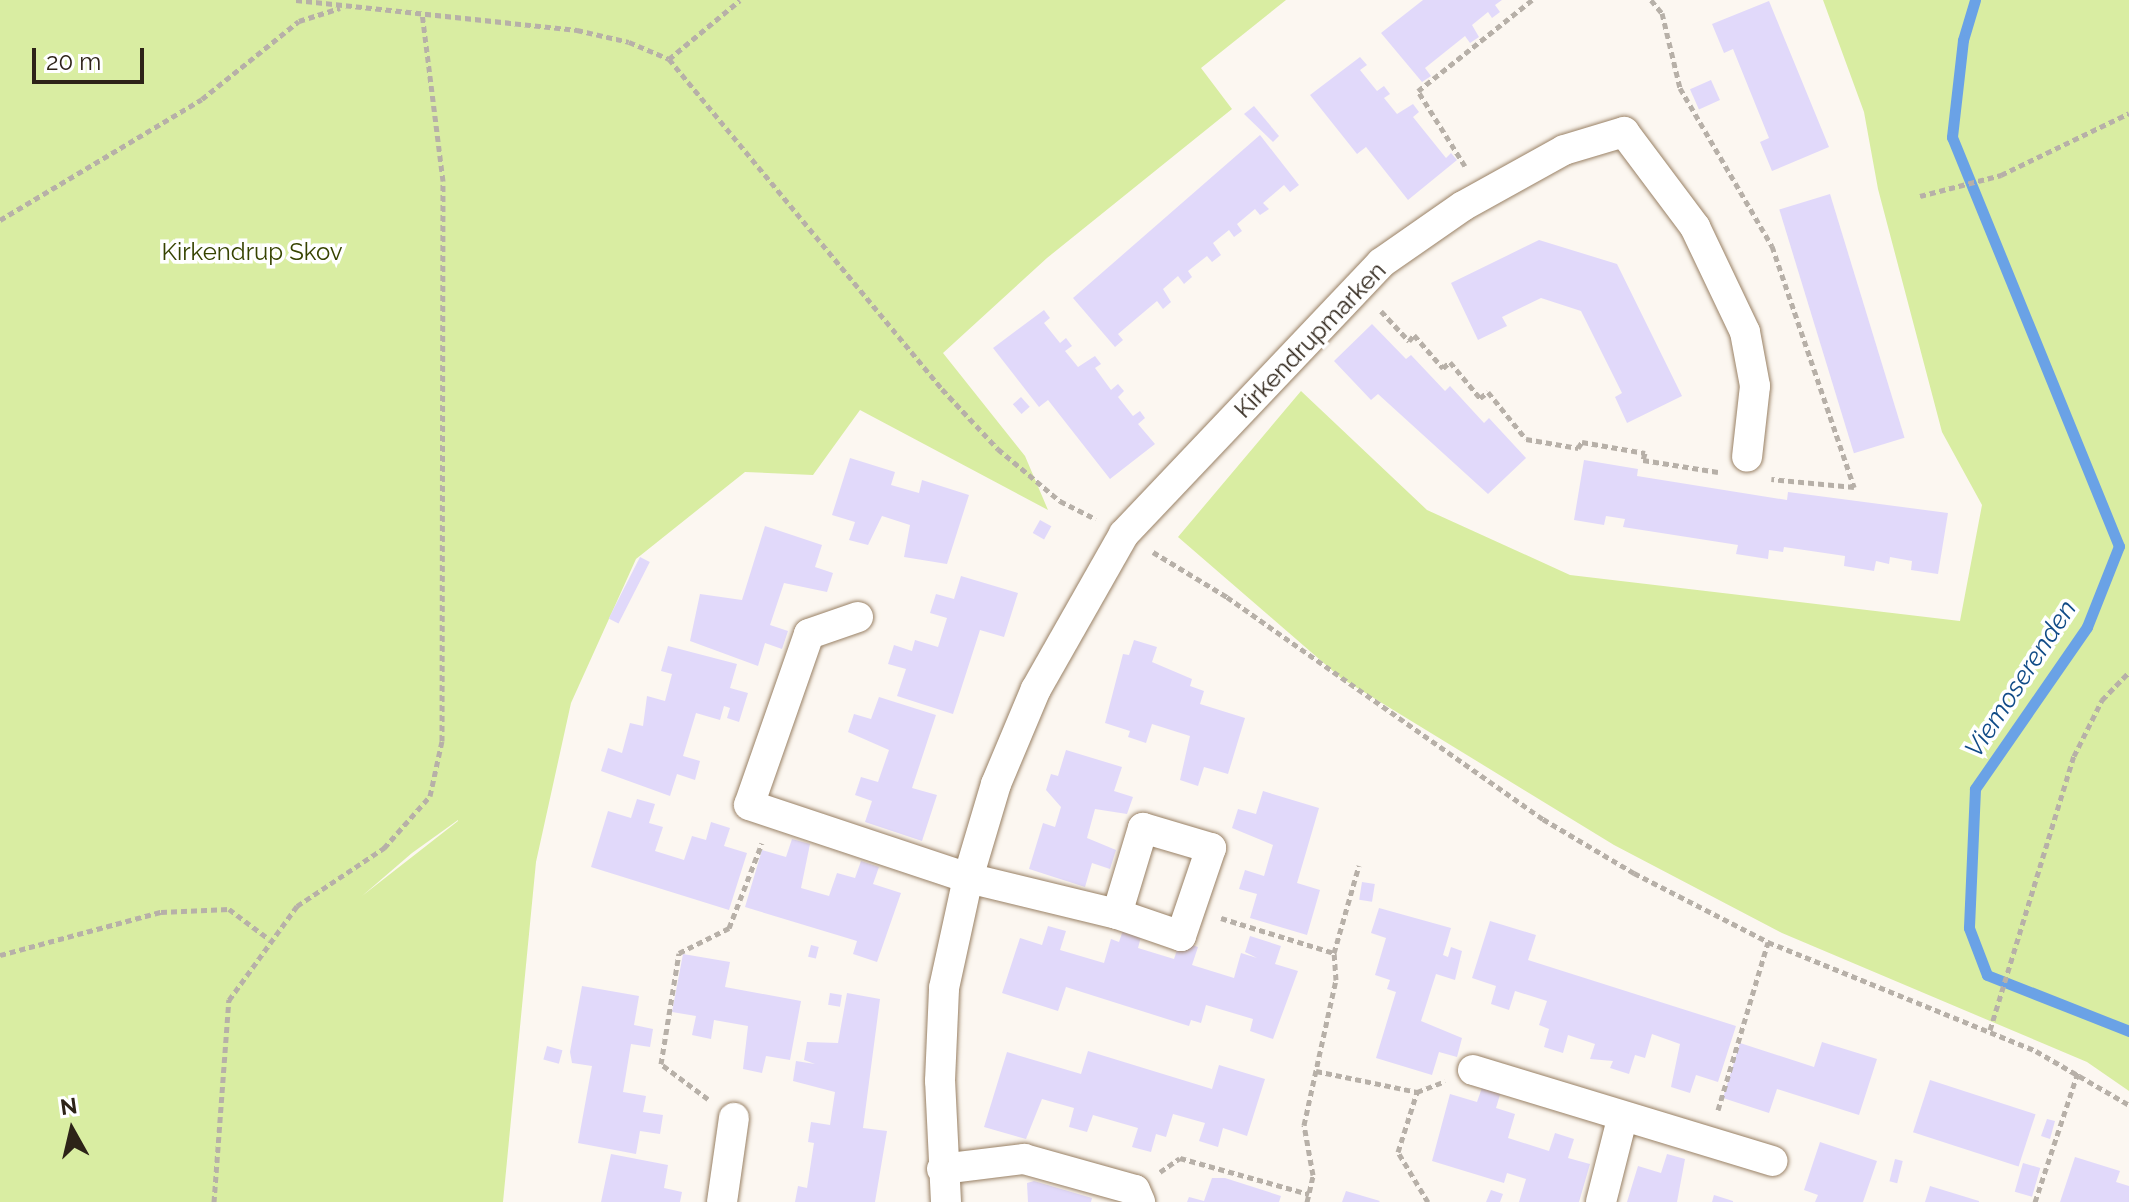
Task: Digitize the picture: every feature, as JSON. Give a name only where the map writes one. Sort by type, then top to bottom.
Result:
[{"type":"street","name":"Kirkendrupmarken","points":[[946,1202],[942,1169],[944,988],[968,878],[996,784],[1036,689],[1124,534],[1381,263],[1484,195],[1564,150],[1624,132],[1695,227],[1745,332],[1755,386],[1744,470]]},
{"type":"street","points":[[858,617],[809,634],[749,805],[772,816],[968,878],[1117,914],[1181,936],[1211,848],[1143,828],[1117,914]]},
{"type":"street","points":[[1473,1070],[1622,1119],[1773,1161]]},
{"type":"street","points":[[722,1202],[734,1118]]},
{"type":"street","points":[[1601,1202],[1622,1119]]},
{"type":"street","points":[[942,1169],[1024,1159],[1138,1196]]},
{"type":"path","points":[[296,0],[577,30],[629,42],[669,59],[942,389],[998,449],[1060,501],[1124,534],[1227,597],[1543,819],[1768,942],[1990,1030],[2078,1072],[2129,1105]]},
{"type":"path","points":[[669,59],[740,0]]},
{"type":"path","points":[[1484,195],[1418,91],[1532,0]]},
{"type":"path","points":[[1358,288],[1409,341],[1414,335],[1443,368],[1450,362],[1480,398],[1488,392],[1526,439],[1578,448],[1582,442],[1645,453],[1643,460],[1744,470],[1854,487],[1772,246],[1680,88],[1662,13],[1651,0]]},
{"type":"path","points":[[0,220],[202,99],[299,21],[343,7]]},
{"type":"path","points":[[214,1202],[229,1000],[269,939],[297,906],[384,848],[430,796],[442,741],[443,181],[422,13]]},
{"type":"path","points":[[1920,196],[2001,175],[2129,113]]},
{"type":"path","points":[[1990,1030],[2074,756],[2102,700],[2129,672]]},
{"type":"path","points":[[734,1118],[661,1064],[679,953],[729,928],[772,816]]},
{"type":"path","points":[[1307,1202],[1313,1175],[1304,1125],[1336,980],[1334,953],[1359,865]]},
{"type":"path","points":[[1190,908],[1334,953]]},
{"type":"path","points":[[0,955],[161,912],[229,909],[269,939]]},
{"type":"path","points":[[1709,1142],[1768,942]]},
{"type":"path","points":[[1316,1071],[1417,1092],[1473,1070]]},
{"type":"path","points":[[2035,1202],[2078,1072]]},
{"type":"path","points":[[1417,1092],[1398,1152],[1428,1202]]},
{"type":"path","points":[[1138,1196],[1180,1158],[1309,1194]]},
{"type":"green space","name":"Kirkendrup Skov","points":[[0,0],[1286,0],[1201,68],[1232,109],[1047,258],[943,353],[1025,456],[1048,510],[860,410],[813,475],[745,472],[636,559],[571,703],[536,862],[503,1202],[0,1202]],"holes":[[[458,821],[362,896],[412,853]]]},
{"type":"green space","points":[[1823,0],[2129,0],[2129,1091],[2087,1062],[1782,933],[1614,845],[1341,678],[1178,537],[1301,391],[1427,510],[1570,575],[1960,621],[1982,505],[1942,432],[1878,189],[1864,112]]},
{"type":"building","points":[[1423,0],[1502,0],[1495,5],[1500,12],[1492,18],[1488,12],[1472,25],[1479,37],[1470,43],[1465,36],[1425,68],[1431,76],[1422,82],[1381,33]]},
{"type":"building","points":[[1769,1],[1829,147],[1772,171],[1760,142],[1769,138],[1733,49],[1724,53],[1712,24]]},
{"type":"building","points":[[1360,57],[1367,65],[1360,70],[1377,91],[1384,86],[1390,94],[1384,98],[1397,114],[1413,104],[1419,112],[1413,117],[1446,158],[1451,153],[1457,160],[1408,200],[1366,147],[1357,154],[1310,95]]},
{"type":"building","points":[[1711,80],[1720,100],[1699,109],[1690,89]]},
{"type":"building","points":[[1254,106],[1279,136],[1273,142],[1244,114]]},
{"type":"building","points":[[1260,135],[1299,185],[1290,192],[1284,185],[1263,203],[1269,209],[1260,215],[1255,209],[1237,224],[1242,231],[1234,237],[1229,230],[1213,243],[1221,255],[1212,262],[1207,256],[1188,271],[1192,277],[1184,284],[1178,276],[1163,289],[1171,302],[1163,309],[1157,301],[1118,334],[1123,340],[1115,347],[1073,298]]},
{"type":"building","points":[[1830,194],[1905,438],[1854,453],[1779,209]]},
{"type":"building","points":[[1539,240],[1617,264],[1682,396],[1627,423],[1615,397],[1622,393],[1581,311],[1541,298],[1502,317],[1507,326],[1478,340],[1451,283]]},
{"type":"building","points":[[1044,310],[1050,318],[1044,323],[1060,343],[1066,338],[1072,346],[1065,351],[1078,367],[1095,356],[1101,364],[1095,368],[1111,390],[1118,384],[1124,391],[1118,397],[1133,416],[1140,411],[1145,418],[1138,424],[1155,444],[1110,479],[1048,400],[1039,407],[993,348]]},
{"type":"building","points":[[1372,324],[1406,359],[1411,355],[1445,391],[1450,386],[1484,423],[1489,418],[1526,458],[1488,494],[1378,394],[1371,400],[1334,361]]},
{"type":"building","points":[[1021,397],[1030,407],[1022,414],[1013,404]]},
{"type":"building","points":[[850,458],[895,472],[891,485],[919,493],[922,480],[969,495],[947,564],[904,557],[910,525],[882,516],[868,545],[849,540],[855,522],[832,515]]},
{"type":"building","points":[[1584,460],[1638,469],[1637,476],[1787,500],[1788,492],[1948,513],[1938,574],[1911,570],[1912,561],[1890,557],[1889,564],[1876,561],[1874,571],[1844,566],[1845,556],[1784,547],[1783,552],[1769,550],[1768,559],[1736,554],[1738,545],[1623,527],[1625,519],[1606,516],[1604,525],[1574,520]]},
{"type":"building","points":[[1040,520],[1051,526],[1044,539],[1033,533]]},
{"type":"building","points":[[765,526],[822,545],[815,567],[833,573],[827,592],[784,583],[770,625],[788,631],[782,649],[765,643],[758,666],[690,641],[700,594],[742,600]]},
{"type":"building","points":[[640,557],[650,562],[618,623],[609,618]]},
{"type":"building","points":[[961,576],[1018,593],[1004,637],[980,630],[953,714],[897,696],[906,669],[888,664],[894,645],[912,651],[915,640],[938,647],[947,618],[930,613],[936,594],[954,599]]},
{"type":"building","points":[[1134,640],[1157,647],[1152,662],[1192,679],[1190,686],[1204,691],[1200,704],[1245,718],[1228,774],[1204,767],[1198,786],[1180,780],[1190,736],[1152,724],[1146,743],[1128,737],[1130,731],[1105,723],[1123,654],[1129,655]]},
{"type":"building","points":[[668,646],[737,664],[730,688],[748,693],[739,722],[727,718],[730,708],[724,706],[720,720],[696,713],[683,756],[700,761],[695,780],[677,774],[670,796],[601,771],[608,748],[622,753],[630,723],[643,726],[647,696],[665,701],[672,674],[661,671]]},
{"type":"building","points":[[879,697],[936,715],[912,788],[937,795],[922,841],[865,822],[872,801],[855,795],[861,777],[878,782],[889,750],[848,732],[854,714],[871,719]]},
{"type":"building","points":[[1066,750],[1122,767],[1114,791],[1133,797],[1127,814],[1095,809],[1087,838],[1116,850],[1110,869],[1092,863],[1085,887],[1029,869],[1043,823],[1055,827],[1061,807],[1046,790],[1051,774],[1058,776]]},
{"type":"building","points":[[1263,791],[1319,808],[1297,883],[1320,890],[1307,935],[1250,918],[1257,894],[1239,889],[1245,870],[1264,876],[1273,845],[1232,828],[1238,809],[1256,814]]},
{"type":"building","points":[[637,799],[655,804],[649,823],[663,827],[655,851],[684,860],[692,836],[706,840],[711,822],[730,828],[724,846],[747,853],[729,910],[591,867],[608,811],[631,818]]},
{"type":"building","points":[[792,839],[810,844],[801,888],[829,896],[837,873],[855,878],[861,861],[879,867],[873,884],[901,893],[877,962],[853,954],[857,941],[745,907],[762,850],[786,857]]},
{"type":"building","points":[[1362,882],[1375,884],[1372,902],[1359,900]]},
{"type":"building","points":[[1379,908],[1451,928],[1443,955],[1448,957],[1451,947],[1462,951],[1455,980],[1436,974],[1421,1021],[1462,1038],[1457,1057],[1439,1052],[1432,1075],[1376,1058],[1396,992],[1387,989],[1390,980],[1375,975],[1386,938],[1371,933]]},
{"type":"building","points":[[1490,921],[1536,935],[1528,960],[1736,1026],[1718,1082],[1696,1075],[1690,1093],[1671,1087],[1680,1044],[1652,1034],[1645,1058],[1635,1055],[1629,1074],[1610,1068],[1613,1061],[1590,1059],[1595,1044],[1568,1035],[1563,1053],[1544,1047],[1549,1029],[1539,1025],[1547,1001],[1515,991],[1509,1010],[1491,1004],[1496,986],[1472,978]]},
{"type":"building","points":[[1125,924],[1143,929],[1138,948],[1174,959],[1180,941],[1198,947],[1192,965],[1234,978],[1241,953],[1257,958],[1245,952],[1250,936],[1281,946],[1275,964],[1298,971],[1273,1039],[1250,1031],[1253,1019],[1206,1005],[1201,1023],[1191,1020],[1189,1026],[1066,987],[1058,1011],[1002,993],[1020,938],[1042,945],[1048,926],[1066,931],[1060,950],[1104,963],[1111,939],[1119,942]]},
{"type":"building","points":[[811,945],[819,947],[816,959],[808,957]]},
{"type":"building","points":[[683,954],[730,962],[725,987],[801,1001],[790,1060],[766,1056],[762,1073],[743,1069],[748,1026],[714,1020],[711,1039],[692,1035],[696,1016],[672,1012]]},
{"type":"building","points":[[582,986],[639,996],[634,1025],[653,1029],[650,1047],[631,1044],[623,1092],[646,1096],[643,1112],[663,1115],[660,1134],[640,1131],[636,1154],[578,1143],[592,1066],[572,1063],[570,1052]]},
{"type":"building","points":[[830,993],[842,995],[840,1007],[828,1005]]},
{"type":"building","points":[[847,993],[880,999],[863,1128],[887,1131],[875,1202],[795,1202],[798,1186],[807,1188],[814,1143],[808,1142],[811,1122],[830,1125],[835,1092],[793,1081],[796,1061],[815,1064],[804,1060],[807,1042],[838,1043]]},
{"type":"building","points":[[1822,1042],[1877,1059],[1859,1115],[1777,1089],[1769,1113],[1723,1098],[1740,1043],[1814,1067]]},
{"type":"building","points":[[547,1046],[562,1050],[559,1064],[543,1060]]},
{"type":"building","points":[[1088,1051],[1212,1089],[1219,1065],[1265,1079],[1247,1136],[1223,1128],[1218,1147],[1199,1141],[1205,1123],[1173,1114],[1166,1137],[1156,1134],[1151,1152],[1132,1147],[1138,1128],[1093,1115],[1087,1132],[1069,1127],[1074,1108],[1042,1099],[1026,1139],[984,1127],[1007,1052],[1081,1074]]},
{"type":"building","points":[[1930,1080],[2036,1114],[2019,1167],[1913,1132]]},
{"type":"building","points":[[1484,1082],[1502,1088],[1496,1108],[1515,1114],[1508,1138],[1549,1151],[1555,1133],[1574,1139],[1568,1158],[1590,1164],[1579,1202],[1519,1202],[1526,1179],[1507,1173],[1504,1183],[1432,1161],[1450,1094],[1477,1102]]},
{"type":"building","points":[[2047,1119],[2055,1121],[2050,1139],[2041,1136]]},
{"type":"building","points":[[1820,1142],[1877,1161],[1863,1202],[1815,1202],[1818,1195],[1804,1190]]},
{"type":"building","points":[[611,1154],[668,1165],[664,1188],[682,1192],[680,1202],[601,1202]]},
{"type":"building","points":[[1667,1154],[1685,1159],[1677,1202],[1627,1202],[1638,1166],[1661,1173]]},
{"type":"building","points":[[2075,1157],[2120,1171],[2116,1182],[2129,1186],[2129,1202],[2060,1202]]},
{"type":"building","points":[[1895,1159],[1903,1161],[1897,1183],[1889,1181]]},
{"type":"building","points":[[2023,1163],[2040,1168],[2032,1197],[2015,1192]]},
{"type":"building","points":[[1212,1178],[1225,1178],[1281,1196],[1279,1202],[1187,1202],[1189,1197],[1204,1201]]},
{"type":"building","points":[[1034,1181],[1092,1198],[1091,1202],[1028,1202],[1027,1183]]},
{"type":"building","points":[[1930,1186],[1979,1201],[1979,1202],[1925,1202]]},
{"type":"building","points":[[1491,1190],[1503,1194],[1500,1202],[1486,1202]]},
{"type":"building","points":[[1346,1191],[1380,1201],[1342,1202]]},
{"type":"building","points":[[1714,1195],[1733,1201],[1733,1202],[1712,1202]]},
{"type":"waterway","name":"Viemoserenden","points":[[1975,0],[1963,40],[1952,137],[2119,546],[2087,627],[1975,789],[1969,928],[1987,975],[2129,1031]]}]
